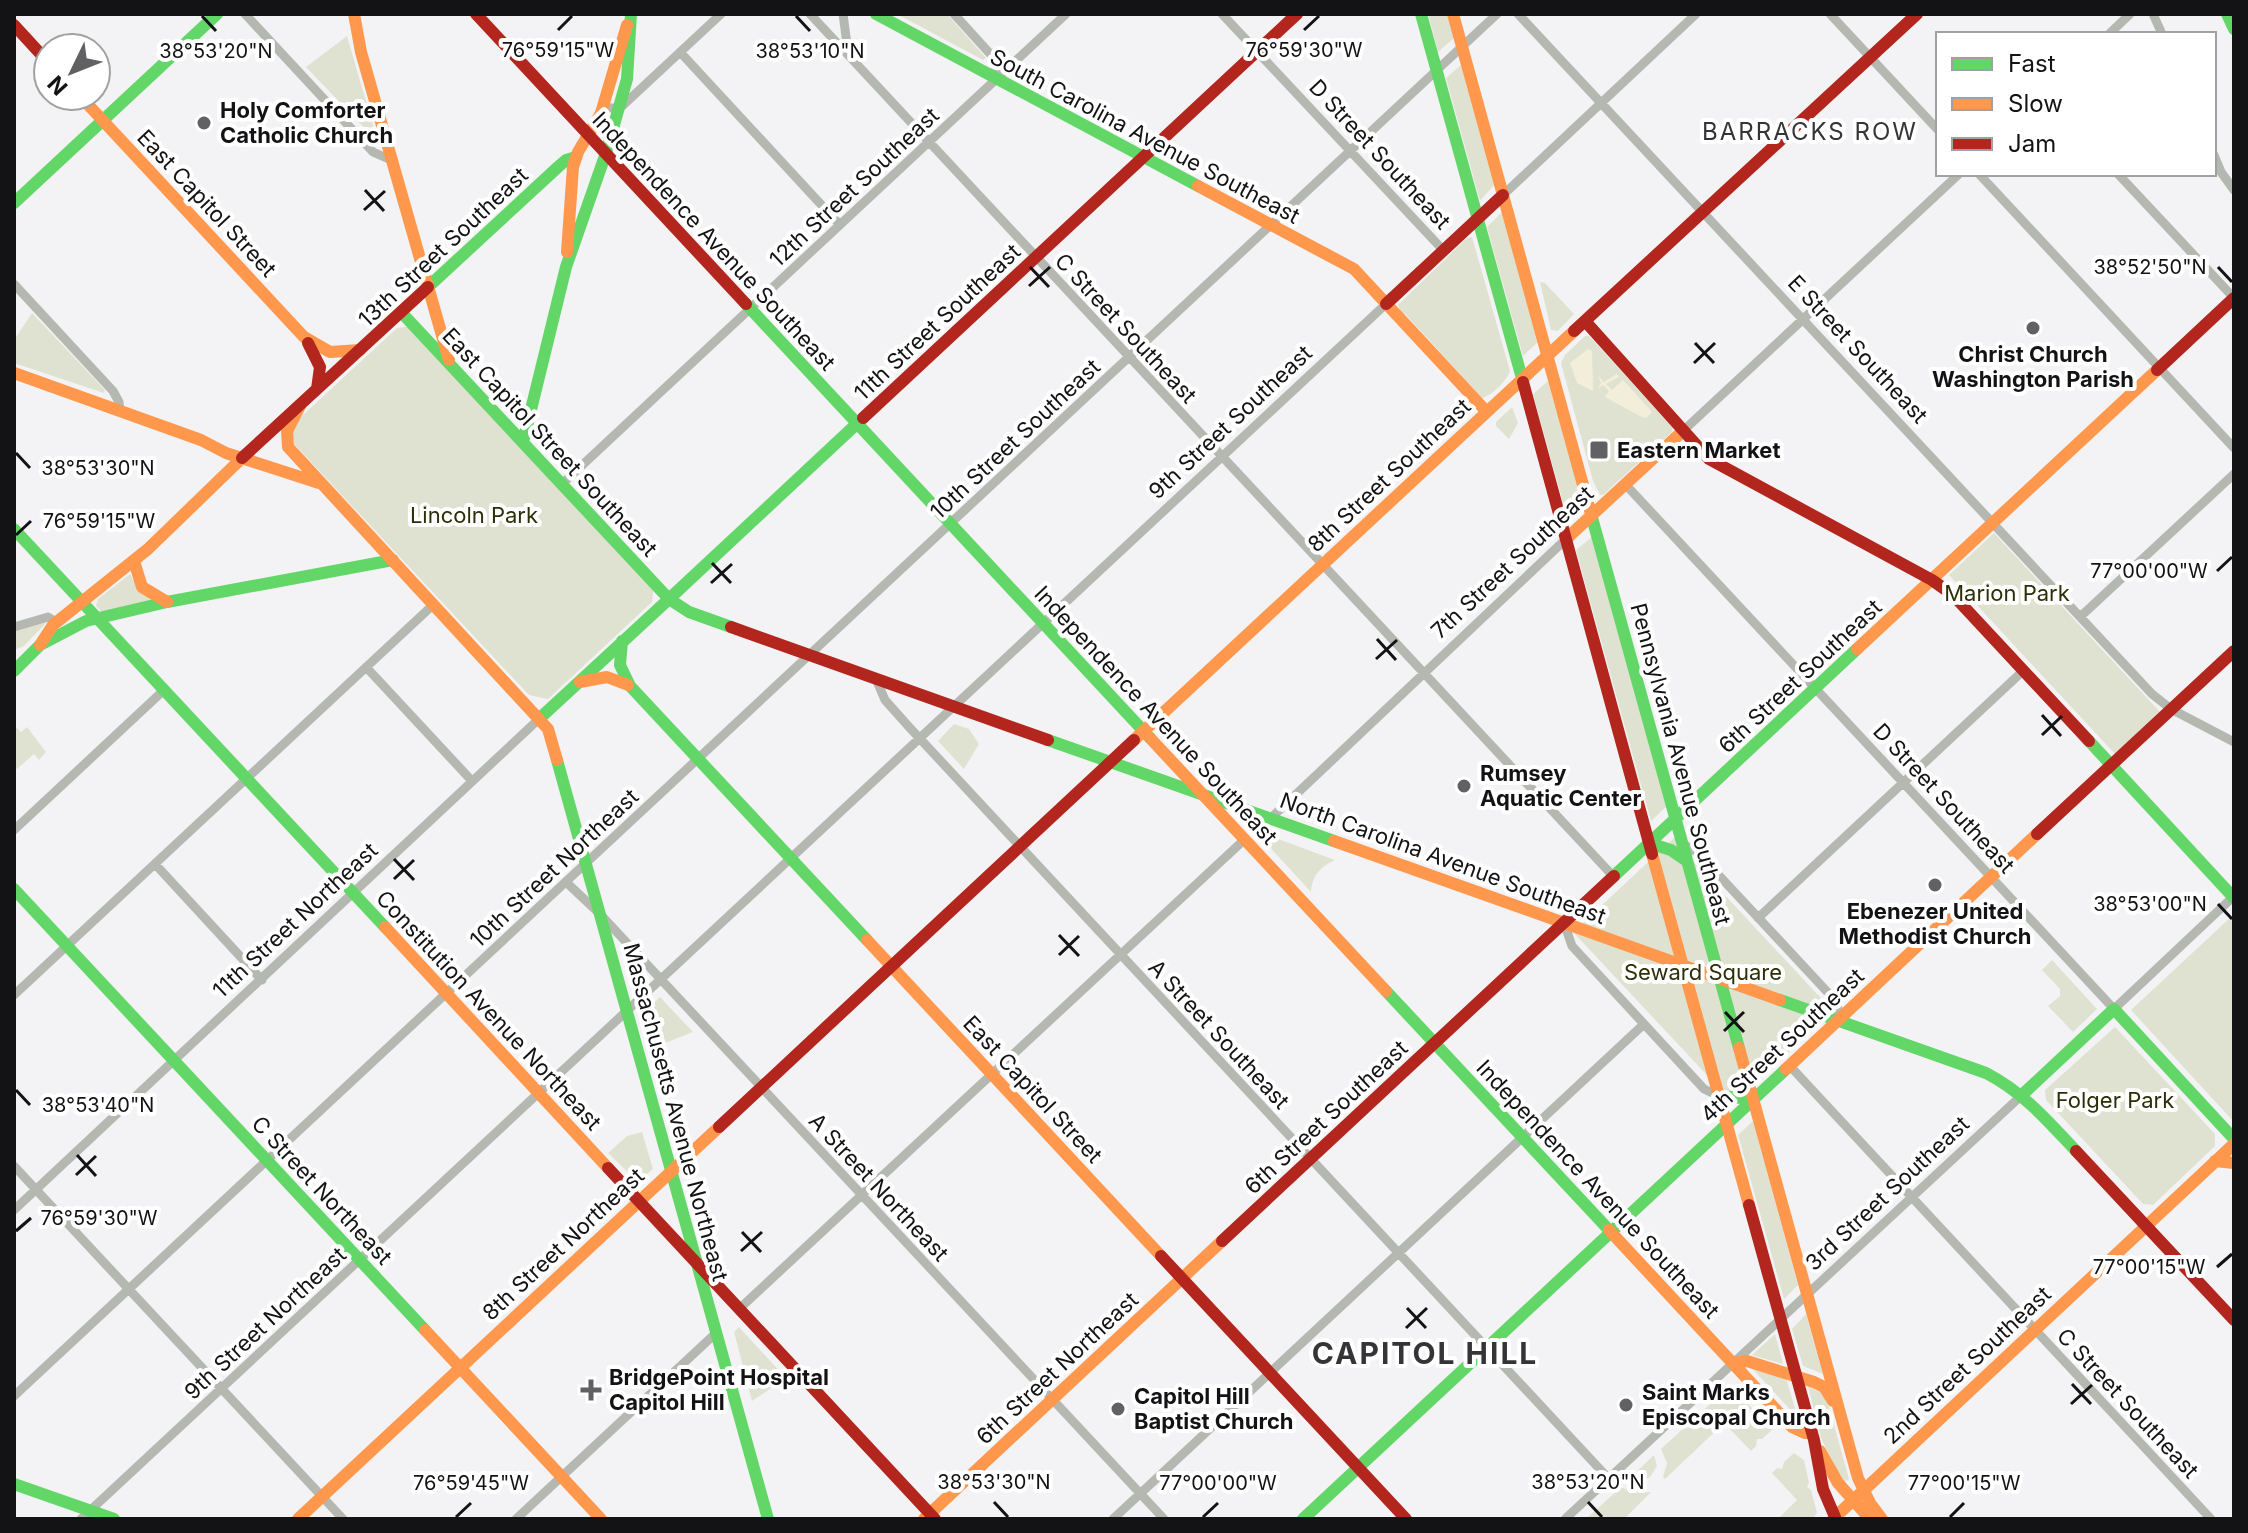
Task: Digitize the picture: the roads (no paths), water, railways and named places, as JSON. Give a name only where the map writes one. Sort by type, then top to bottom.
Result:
[{"type":"main road","points":[[14,203],[217,14]]},
{"type":"main road","points":[[343,14],[361,52]]},
{"type":"main road","points":[[354,14],[361,52],[450,365]]},
{"type":"main road","name":"Independence Avenue Southeast","points":[[476,14],[1792,1427],[1813,1436]]},
{"type":"main road","points":[[566,267],[576,157],[604,107],[631,14]]},
{"type":"main road","points":[[523,442],[566,267],[606,153],[627,79],[631,14]]},
{"type":"main road","name":"South Carolina Avenue Southeast","points":[[876,14],[1354,269],[1386,304]]},
{"type":"main road","name":"11th Street Southeast","points":[[603,659],[1297,14]]},
{"type":"main road","points":[[1421,14],[1797,1376],[1813,1436],[1817,1466],[1834,1518]]},
{"type":"main road","name":"Pennsylvania Avenue Southeast","points":[[1453,14],[1841,1420],[1863,1490],[1882,1519]]},
{"type":"main road","name":"8th Street Southeast","points":[[891,967],[1486,411],[1917,14]]},
{"type":"main road","points":[[2227,14],[2234,29]]},
{"type":"main road","points":[[14,25],[32,45]]},
{"type":"main road","name":"East Capitol Street","points":[[95,112],[304,337]]},
{"type":"main road","name":"13th Street Southeast","points":[[56,622],[134,561],[285,417],[317,391],[558,167],[576,157]]},
{"type":"main road","name":"9th Street Southeast","points":[[1386,304],[1503,195]]},
{"type":"main road","name":"6th Street Southeast","points":[[1182,1279],[2234,298]]},
{"type":"main road","points":[[1386,304],[1486,411]]},
{"type":"main road","name":"East Capitol Street Southeast","points":[[401,312],[669,599]]},
{"type":"main road","points":[[1585,321],[1709,459],[1932,580],[1953,595],[2234,897]]},
{"type":"main road","points":[[304,337],[333,354],[360,350]]},
{"type":"main road","points":[[304,337],[320,367],[317,391]]},
{"type":"main road","points":[[14,373],[201,440],[221,451],[323,485]]},
{"type":"main road","name":"Massachusetts Avenue Northeast","points":[[300,406],[287,428],[287,444],[548,729],[768,1519]]},
{"type":"main road","name":"7th Street Southeast","points":[[1566,539],[1684,430]]},
{"type":"main road","name":"Constitution Avenue Northeast","points":[[14,529],[640,1200],[930,1517]]},
{"type":"main road","points":[[16,664],[71,627],[97,618],[393,560]]},
{"type":"main road","points":[[134,561],[142,587],[167,602]]},
{"type":"main road","name":"North Carolina Avenue Southeast","points":[[669,599],[689,612],[1979,1070],[2022,1095]]},
{"type":"main road","points":[[40,645],[42,636],[56,622]]},
{"type":"main road","points":[[622,641],[618,666],[630,686]]},
{"type":"main road","name":"4th Street Southeast","points":[[1303,1519],[2234,651]]},
{"type":"main road","name":"11th Street Northeast","points":[[540,718],[603,659]]},
{"type":"main road","points":[[580,682],[607,677],[630,686]]},
{"type":"main road","name":"East Capitol Street","points":[[630,686],[1406,1519]]},
{"type":"main road","points":[[1649,843],[1662,846],[1687,861]]},
{"type":"main road","name":"C Street Northeast","points":[[14,889],[601,1519]]},
{"type":"main road","name":"8th Street Northeast","points":[[298,1519],[891,967]]},
{"type":"main road","name":"3rd Street Southeast","points":[[2022,1095],[2114,1009]]},
{"type":"main road","name":"D Street Southeast","points":[[2114,1009],[2234,1141]]},
{"type":"main road","points":[[2022,1095],[2234,1320]]},
{"type":"main road","points":[[1719,1096],[1753,1099]]},
{"type":"main road","name":"2nd Street Southeast","points":[[1834,1518],[2234,1141]]},
{"type":"main road","points":[[2215,1161],[2234,1163]]},
{"type":"main road","name":"6th Street Northeast","points":[[930,1517],[1182,1279]]},
{"type":"main road","points":[[1733,1363],[1747,1361],[1824,1387],[1841,1420]]},
{"type":"main road","points":[[1813,1436],[1834,1477],[1870,1519]]},
{"type":"main road","points":[[14,1484],[85,1515],[114,1519]]},
{"type":"street","points":[[245,14],[373,152],[391,160]]},
{"type":"street","points":[[604,107],[619,109],[721,14]]},
{"type":"street","name":"C Street Southeast","points":[[810,14],[1613,876]]},
{"type":"street","points":[[843,14],[848,56]]},
{"type":"street","points":[[954,14],[993,57],[997,78]]},
{"type":"street","name":"12th Street Southeast","points":[[562,484],[1066,14]]},
{"type":"street","name":"D Street Southeast","points":[[1222,14],[1443,250]]},
{"type":"street","name":"10th Street Southeast","points":[[698,759],[1497,14]]},
{"type":"street","name":"E Street Southeast","points":[[1518,14],[2152,694],[2171,709]]},
{"type":"street","name":"9th Street Southeast","points":[[1503,195],[1696,14]]},
{"type":"street","points":[[1830,14],[1936,128]]},
{"type":"street","points":[[2111,32],[2130,14]]},
{"type":"street","points":[[680,52],[840,225]]},
{"type":"street","points":[[2216,160],[2234,190]]},
{"type":"street","name":"7th Street Southeast","points":[[1684,430],[1957,176]]},
{"type":"street","points":[[1981,176],[2234,448]]},
{"type":"street","points":[[2120,176],[2234,298]]},
{"type":"street","points":[[14,284],[113,391],[120,411]]},
{"type":"street","name":"9th Street Southeast","points":[[791,859],[1386,304]]},
{"type":"street","points":[[2080,617],[2234,474]]},
{"type":"street","name":"D Street Southeast","points":[[1625,484],[2114,1009]]},
{"type":"street","name":"7th Street Southeast","points":[[1271,818],[1566,539]]},
{"type":"street","points":[[14,995],[434,604]]},
{"type":"street","points":[[14,627],[48,617],[56,622]]},
{"type":"street","points":[[366,667],[472,781]]},
{"type":"street","points":[[1758,918],[2024,670]]},
{"type":"street","name":"A Street Southeast","points":[[876,679],[885,700],[1609,1479]]},
{"type":"street","points":[[14,830],[164,690]]},
{"type":"street","points":[[2171,709],[2234,742]]},
{"type":"street","name":"11th Street Northeast","points":[[14,1210],[540,718]]},
{"type":"street","name":"10th Street Northeast","points":[[14,1396],[698,759]]},
{"type":"street","points":[[739,1309],[1245,839]]},
{"type":"street","points":[[1682,843],[1699,854],[1835,1001],[1839,1020]]},
{"type":"street","name":"9th Street Northeast","points":[[85,1515],[791,859]]},
{"type":"street","points":[[155,864],[262,980]]},
{"type":"street","name":"A Street Northeast","points":[[566,882],[600,914],[1164,1519]]},
{"type":"street","name":"3rd Street Southeast","points":[[2114,1009],[2234,897]]},
{"type":"street","points":[[1564,923],[1572,946],[1704,1089],[1719,1096]]},
{"type":"street","points":[[1113,1519],[1644,1024]]},
{"type":"street","name":"C Street Southeast","points":[[1789,1065],[2211,1519]]},
{"type":"street","name":"3rd Street Southeast","points":[[1565,1519],[2022,1095]]},
{"type":"street","points":[[14,1166],[343,1519]]},
{"type":"street","points":[[516,1519],[716,1333]]},
{"type":"place","name":"Holy Comforter Catholic Church","points":[[204,123]]},
{"type":"place","name":"Christ Church Washington Parish","points":[[2033,328]]},
{"type":"place","name":"Eastern Market","points":[[1599,450]]},
{"type":"place","name":"Rumsey Aquatic Center","points":[[1464,786]]},
{"type":"place","name":"Ebenezer United Methodist Church","points":[[1935,885]]},
{"type":"place","name":"BridgePoint Hospital Capitol Hill","points":[[591,1390]]},
{"type":"place","name":"Saint Marks Episcopal Church","points":[[1626,1405]]},
{"type":"place","name":"Capitol Hill Baptist Church","points":[[1118,1409]]},
{"type":"district","name":"BARRACKS ROW","points":[[1810,131]]},
{"type":"district","name":"CAPITOL HILL","points":[[1425,1353]]},
{"type":"park label","name":"Lincoln Park","points":[[474,515]]},
{"type":"park label","name":"Marion Park","points":[[2007,593]]},
{"type":"park label","name":"Seward Square","points":[[1703,972]]},
{"type":"park label","name":"Folger Park","points":[[2115,1100]]}]
